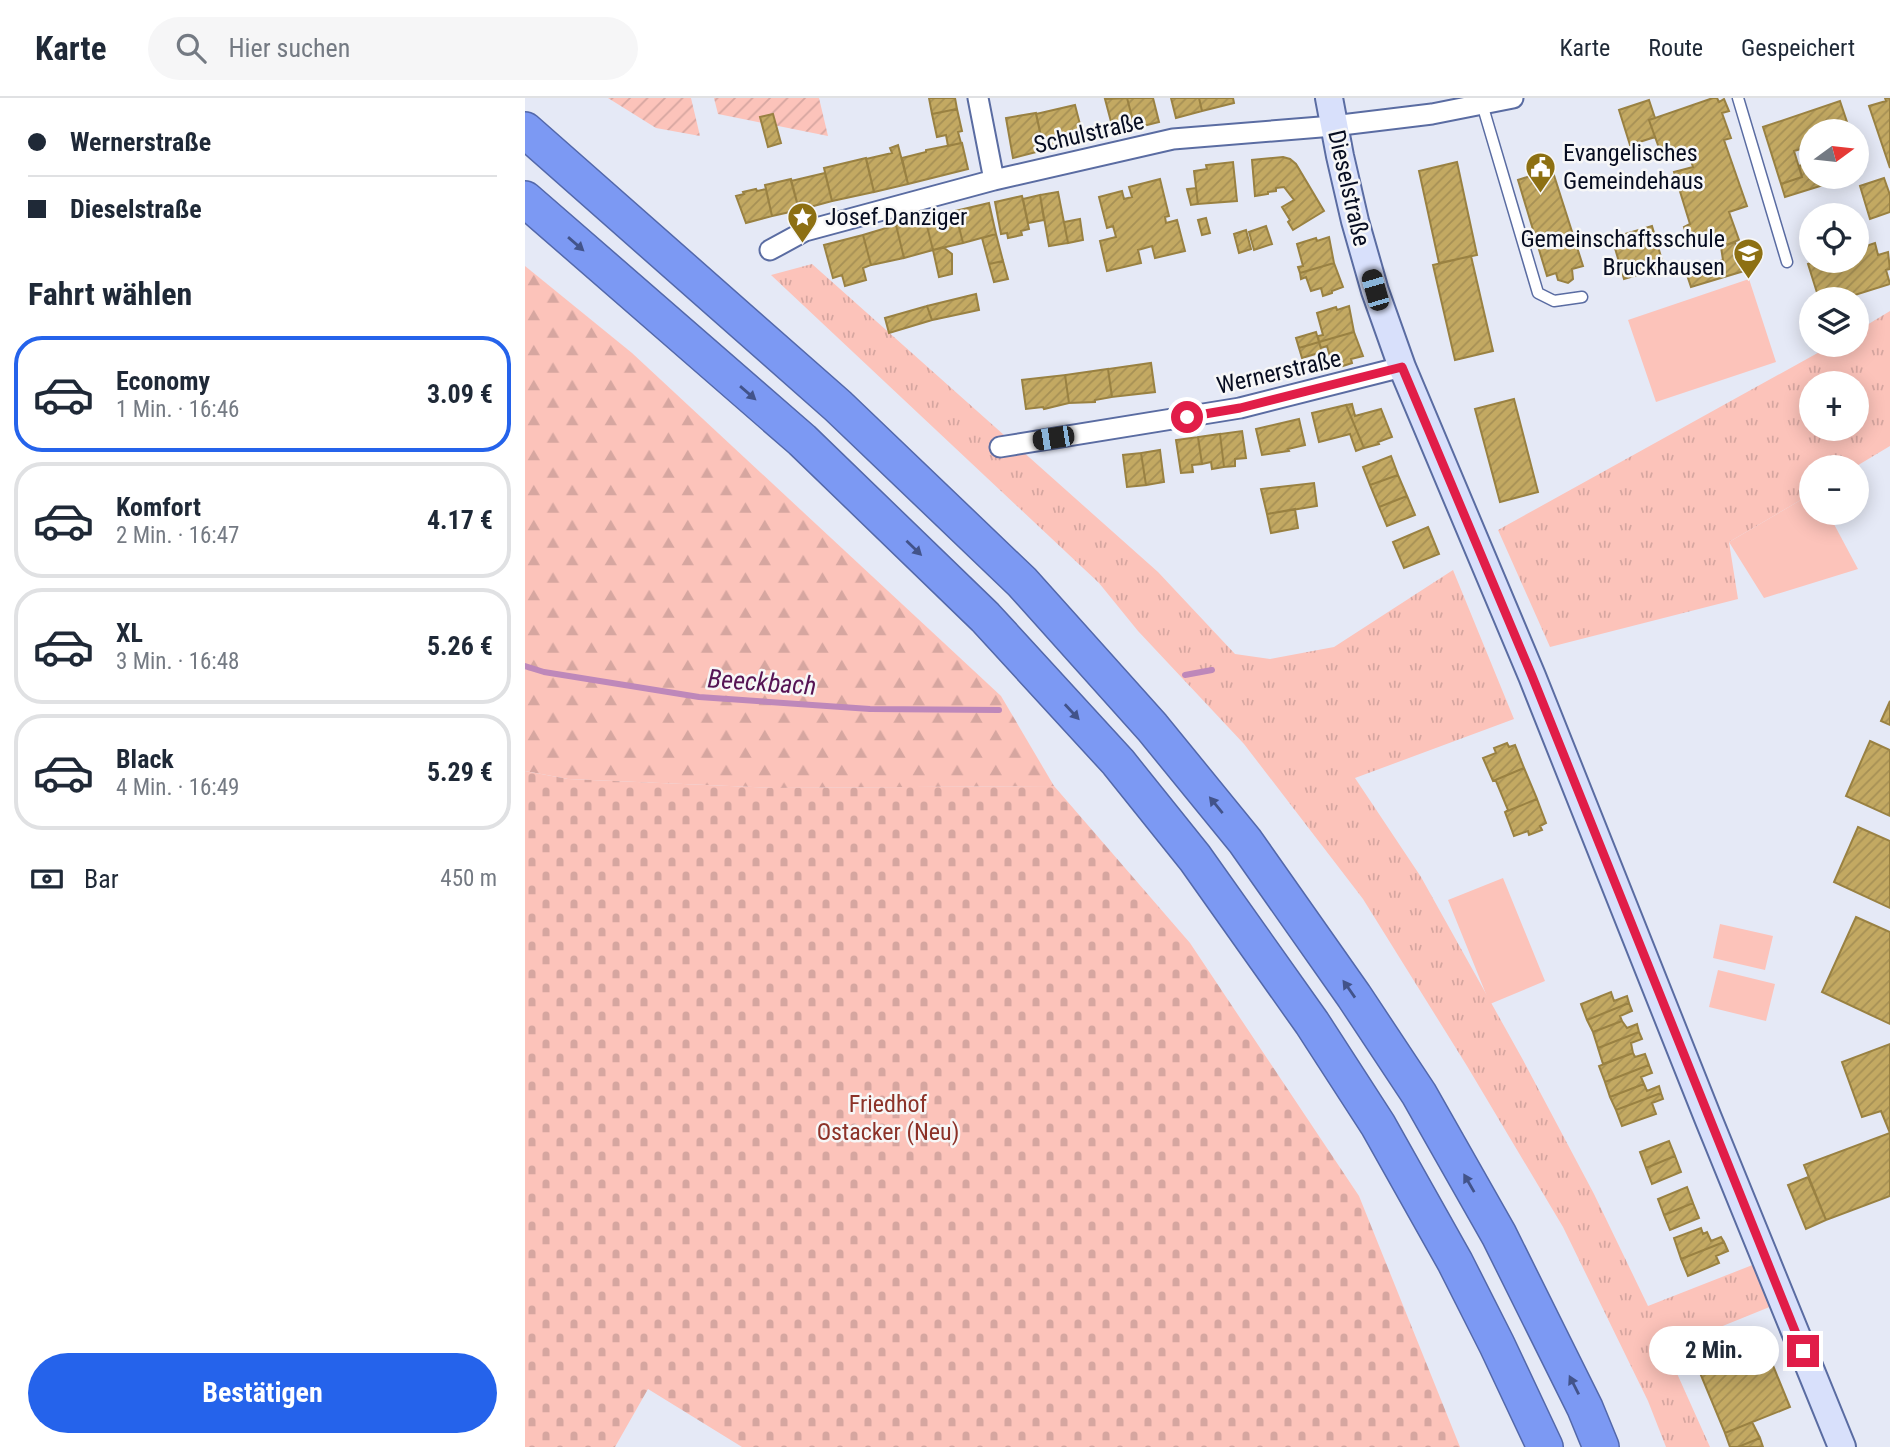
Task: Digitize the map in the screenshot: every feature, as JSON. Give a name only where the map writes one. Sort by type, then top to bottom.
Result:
[{"type":"highway","points":[[525,130],[838,406],[1022,582],[1161,737],[1245,841],[1419,1094],[1499,1235],[1585,1408],[1601,1447]]},
{"type":"highway","points":[[525,199],[802,440],[985,617],[1118,762],[1195,858],[1312,1023],[1378,1125],[1473,1298],[1545,1447]]},
{"type":"street","points":[[978,98],[994,180]]},
{"type":"street","name":"Dieselstraße","points":[[1329,98],[1355,221],[1375,290],[1402,367],[1511,624],[1842,1447]]},
{"type":"street","name":"Schulstraße","points":[[770,250],[805,232],[994,180],[1173,139],[1333,126],[1432,114],[1513,98]]},
{"type":"street","name":"Wernerstraße","points":[[1000,447],[1240,408],[1402,367]]},
{"type":"lane","points":[[1738,98],[1787,262]]},
{"type":"lane","points":[[1482,104],[1538,293],[1554,301],[1583,297]]},
{"type":"green space","points":[[608,98],[691,98],[700,136],[656,128]]},
{"type":"green space","points":[[714,98],[819,98],[828,136],[718,114]]},
{"type":"green space","points":[[812,264],[1158,572],[1235,654],[1270,659],[1334,647],[1453,570],[1514,719],[1355,778],[1421,877],[1523,1060],[1594,1194],[1648,1306],[1755,1264],[1772,1306],[1666,1349],[1710,1447],[1666,1447],[1648,1401],[1563,1227],[1363,899],[1244,744],[1138,631],[1099,583],[771,275]]},
{"type":"green space","points":[[525,266],[632,353],[1001,696],[1054,786],[774,788],[568,779],[525,771]]},
{"type":"green space","points":[[1749,279],[1776,362],[1656,402],[1628,320]]},
{"type":"green space","points":[[1890,311],[1890,446],[1869,459],[1869,455],[1799,455],[1799,501],[1729,542],[1738,599],[1550,647],[1498,530],[1810,357],[1869,357],[1869,324]]},
{"type":"green space","points":[[1799,501],[1799,525],[1834,525],[1858,569],[1764,598],[1729,542]]},
{"type":"green space","name":"Friedhof Ostacker (Neu)","points":[[525,771],[568,779],[774,788],[1054,786],[1190,943],[1359,1196],[1460,1447],[742,1447],[648,1389],[615,1447],[525,1447]]},
{"type":"green space","points":[[1503,878],[1545,981],[1490,1004],[1448,900]]},
{"type":"green space","points":[[1720,924],[1773,936],[1765,970],[1713,958]]},
{"type":"green space","points":[[1718,970],[1775,984],[1766,1021],[1709,1007]]},
{"type":"building","points":[[929,98],[955,98],[957,109],[932,114]]},
{"type":"building","points":[[1127,98],[1135,128],[1114,133],[1105,99]]},
{"type":"building","points":[[1127,98],[1153,98],[1159,122],[1135,128]]},
{"type":"building","points":[[1171,98],[1199,98],[1202,111],[1176,118]]},
{"type":"building","points":[[1199,98],[1233,98],[1234,103],[1202,111]]},
{"type":"building","points":[[1717,98],[1719,102],[1724,99],[1729,111],[1722,113],[1731,138],[1724,140],[1747,206],[1729,212],[1739,240],[1721,247],[1718,239],[1691,248],[1684,227],[1690,224],[1674,172],[1693,167],[1687,149],[1663,159],[1649,120]]},
{"type":"building","points":[[1885,98],[1890,98],[1890,168],[1869,106],[1886,101]]},
{"type":"building","points":[[1649,100],[1655,118],[1649,120],[1655,137],[1630,145],[1619,110]]},
{"type":"building","points":[[1840,101],[1846,119],[1799,119],[1799,150],[1794,151],[1799,178],[1781,184],[1763,127]]},
{"type":"building","points":[[1075,105],[1084,140],[1044,150],[1036,114]]},
{"type":"building","points":[[957,109],[962,131],[958,132],[961,143],[948,146],[946,135],[937,137],[932,114]]},
{"type":"building","points":[[1036,113],[1044,150],[1013,158],[1006,118]]},
{"type":"building","points":[[773,114],[781,143],[768,147],[760,117]]},
{"type":"building","points":[[962,143],[968,169],[908,184],[902,158]]},
{"type":"building","points":[[898,145],[908,184],[874,192],[866,159],[892,153],[890,148]]},
{"type":"building","points":[[1283,157],[1296,164],[1324,211],[1293,230],[1282,207],[1294,200],[1284,187],[1255,196],[1252,160]]},
{"type":"building","points":[[866,158],[874,192],[832,201],[824,168]]},
{"type":"building","points":[[1233,162],[1237,201],[1198,204],[1194,171],[1207,169],[1206,165]]},
{"type":"building","points":[[1457,162],[1477,255],[1439,263],[1419,171]]},
{"type":"building","points":[[1552,169],[1583,266],[1572,269],[1573,279],[1568,283],[1558,280],[1556,273],[1547,276],[1518,180]]},
{"type":"building","points":[[825,173],[832,201],[799,210],[791,181]]},
{"type":"building","points":[[1799,178],[1799,189],[1811,189],[1785,197],[1781,184]]},
{"type":"building","points":[[1884,178],[1890,195],[1890,212],[1870,219],[1869,203],[1865,203],[1861,189],[1869,189],[1869,183]]},
{"type":"building","points":[[791,179],[799,210],[772,216],[765,185]]},
{"type":"building","points":[[1160,179],[1169,216],[1165,217],[1166,223],[1177,220],[1185,251],[1155,258],[1152,246],[1138,250],[1141,263],[1107,271],[1100,241],[1116,237],[1113,226],[1107,228],[1099,197],[1122,191],[1124,199],[1132,197],[1129,187]]},
{"type":"building","points":[[1196,188],[1198,204],[1191,205],[1187,189]]},
{"type":"building","points":[[756,189],[766,189],[772,216],[746,223],[736,196]]},
{"type":"building","points":[[1058,192],[1068,243],[1049,246],[1040,195]]},
{"type":"building","points":[[1040,195],[1044,220],[1028,223],[1023,199]]},
{"type":"building","points":[[1022,196],[1029,229],[1021,231],[1022,235],[1008,238],[1007,233],[1001,234],[995,202]]},
{"type":"building","points":[[989,203],[996,234],[963,243],[955,211]]},
{"type":"building","points":[[955,211],[963,243],[933,250],[925,218]]},
{"type":"building","points":[[925,218],[933,250],[904,258],[896,225]]},
{"type":"building","points":[[1206,218],[1210,233],[1202,235],[1198,220]]},
{"type":"building","points":[[1080,219],[1083,240],[1068,243],[1064,222]]},
{"type":"building","points":[[896,225],[904,258],[871,265],[863,235]]},
{"type":"building","points":[[1266,226],[1272,244],[1254,250],[1249,232]]},
{"type":"building","points":[[1652,226],[1664,267],[1624,279],[1612,238]]},
{"type":"building","points":[[1246,230],[1251,249],[1239,253],[1234,234]]},
{"type":"building","points":[[996,234],[1003,261],[989,264],[982,238]]},
{"type":"building","points":[[863,235],[871,265],[863,268],[866,280],[845,286],[842,275],[833,278],[824,245]]},
{"type":"building","points":[[1329,237],[1334,263],[1300,273],[1298,267],[1303,266],[1297,244]]},
{"type":"building","points":[[1735,242],[1744,271],[1691,287],[1686,272],[1723,260],[1721,247]]},
{"type":"building","points":[[1875,243],[1878,255],[1888,252],[1890,269],[1886,270],[1890,284],[1869,291],[1869,287],[1815,287],[1811,273],[1869,273],[1869,245]]},
{"type":"building","points":[[943,247],[952,254],[952,274],[939,277],[933,250]]},
{"type":"building","points":[[1471,256],[1493,351],[1455,360],[1433,265]]},
{"type":"building","points":[[1003,261],[1008,279],[994,282],[989,264]]},
{"type":"building","points":[[1334,263],[1343,287],[1332,293],[1323,296],[1321,288],[1311,291],[1306,277],[1301,279],[1300,273]]},
{"type":"building","points":[[976,294],[979,310],[932,320],[927,306]]},
{"type":"building","points":[[927,306],[932,320],[889,333],[885,318]]},
{"type":"building","points":[[1349,306],[1354,332],[1319,342],[1318,336],[1323,335],[1317,313]]},
{"type":"building","points":[[1316,332],[1319,342],[1299,348],[1296,338]]},
{"type":"building","points":[[1354,332],[1363,356],[1351,359],[1352,363],[1343,366],[1340,357],[1331,360],[1327,346],[1321,348],[1319,342]]},
{"type":"building","points":[[1319,342],[1322,352],[1302,358],[1299,348]]},
{"type":"building","points":[[1151,363],[1155,392],[1112,397],[1108,369]]},
{"type":"building","points":[[1108,369],[1112,397],[1095,402],[1069,403],[1065,375]]},
{"type":"building","points":[[1065,375],[1069,403],[1044,409],[1026,409],[1022,380]]},
{"type":"building","points":[[1514,399],[1538,492],[1500,502],[1475,409]]},
{"type":"building","points":[[1352,404],[1355,416],[1381,409],[1392,437],[1364,448],[1346,405]]},
{"type":"building","points":[[1346,405],[1364,448],[1356,451],[1350,434],[1319,442],[1312,413]]},
{"type":"building","points":[[1299,419],[1305,445],[1288,449],[1289,451],[1262,455],[1256,429]]},
{"type":"building","points":[[1242,431],[1246,458],[1235,459],[1235,466],[1224,467],[1220,434]]},
{"type":"building","points":[[1220,434],[1224,467],[1212,469],[1211,462],[1202,464],[1198,437]]},
{"type":"building","points":[[1198,437],[1202,464],[1192,465],[1193,472],[1181,473],[1176,440]]},
{"type":"building","points":[[1160,450],[1164,482],[1146,485],[1141,453]]},
{"type":"building","points":[[1141,453],[1146,485],[1127,487],[1123,455]]},
{"type":"building","points":[[1391,456],[1398,475],[1370,485],[1363,467]]},
{"type":"building","points":[[1398,475],[1407,496],[1379,507],[1370,485]]},
{"type":"building","points":[[1314,483],[1317,506],[1267,514],[1261,489]]},
{"type":"building","points":[[1407,496],[1415,515],[1387,526],[1379,507]]},
{"type":"building","points":[[1295,509],[1298,528],[1271,533],[1267,514]]},
{"type":"building","points":[[1428,527],[1439,554],[1404,568],[1393,542]]},
{"type":"building","points":[[1890,701],[1890,725],[1881,721]]},
{"type":"building","points":[[1870,741],[1890,750],[1890,816],[1846,796]]},
{"type":"building","points":[[1507,743],[1509,747],[1515,745],[1524,768],[1493,781],[1483,758],[1496,753],[1494,748]]},
{"type":"building","points":[[1524,768],[1537,799],[1505,812],[1508,810],[1496,781],[1493,781]]},
{"type":"building","points":[[1537,799],[1546,823],[1540,826],[1542,830],[1529,835],[1528,831],[1514,836],[1505,812]]},
{"type":"building","points":[[1858,827],[1890,841],[1890,908],[1834,882]]},
{"type":"building","points":[[1856,917],[1890,932],[1890,1024],[1822,992]]},
{"type":"building","points":[[1611,992],[1614,1001],[1627,996],[1629,1003],[1587,1020],[1581,1004]]},
{"type":"building","points":[[1629,1003],[1632,1011],[1620,1016],[1622,1021],[1593,1032],[1587,1020]]},
{"type":"building","points":[[1622,1021],[1627,1028],[1637,1024],[1639,1032],[1598,1048],[1593,1032]]},
{"type":"building","points":[[1639,1032],[1642,1039],[1631,1043],[1633,1053],[1603,1064],[1598,1048]]},
{"type":"building","points":[[1890,1044],[1890,1133],[1881,1111],[1862,1117],[1842,1062]]},
{"type":"building","points":[[1633,1053],[1635,1057],[1645,1054],[1649,1065],[1605,1082],[1599,1066]]},
{"type":"building","points":[[1649,1065],[1652,1073],[1641,1077],[1644,1084],[1610,1097],[1605,1082]]},
{"type":"building","points":[[1644,1084],[1647,1091],[1659,1086],[1661,1093],[1616,1110],[1610,1097]]},
{"type":"building","points":[[1661,1093],[1663,1099],[1652,1103],[1656,1114],[1622,1126],[1616,1110]]},
{"type":"building","points":[[1890,1133],[1890,1196],[1826,1220],[1804,1165]]},
{"type":"building","points":[[1669,1141],[1675,1156],[1646,1168],[1640,1152]]},
{"type":"building","points":[[1675,1156],[1681,1172],[1652,1184],[1646,1168]]},
{"type":"building","points":[[1808,1177],[1826,1220],[1806,1229],[1788,1185]]},
{"type":"building","points":[[1687,1187],[1693,1203],[1664,1215],[1658,1199]]},
{"type":"building","points":[[1693,1203],[1699,1218],[1670,1230],[1664,1215]]},
{"type":"building","points":[[1701,1228],[1703,1234],[1707,1232],[1711,1241],[1721,1237],[1724,1242],[1681,1259],[1674,1238]]},
{"type":"building","points":[[1724,1242],[1728,1251],[1716,1256],[1719,1263],[1688,1276],[1681,1259]]},
{"type":"building","points":[[1758,1329],[1790,1407],[1725,1433],[1693,1356]]},
{"type":"building","points":[[1752,1422],[1760,1438],[1738,1447],[1730,1447],[1725,1433]]},
{"type":"building","points":[[1760,1438],[1763,1447],[1738,1447]]},
{"type":"waterway","name":"Beeckbach","points":[[525,666],[544,672],[699,697],[870,709],[999,710]]},
{"type":"waterway","name":"Beeckbach","points":[[1185,675],[1212,670]]},
{"type":"place","name":"Evangelisches Gemeindehaus","points":[[1540,194]]},
{"type":"place","name":"Josef Danziger","points":[[802,244]]},
{"type":"place","name":"Gemeinschaftsschule Bruckhausen","points":[[1748,280]]},
{"type":"route","points":[[1187,417],[1240,408],[1402,367],[1532,676],[1803,1351]]}]
